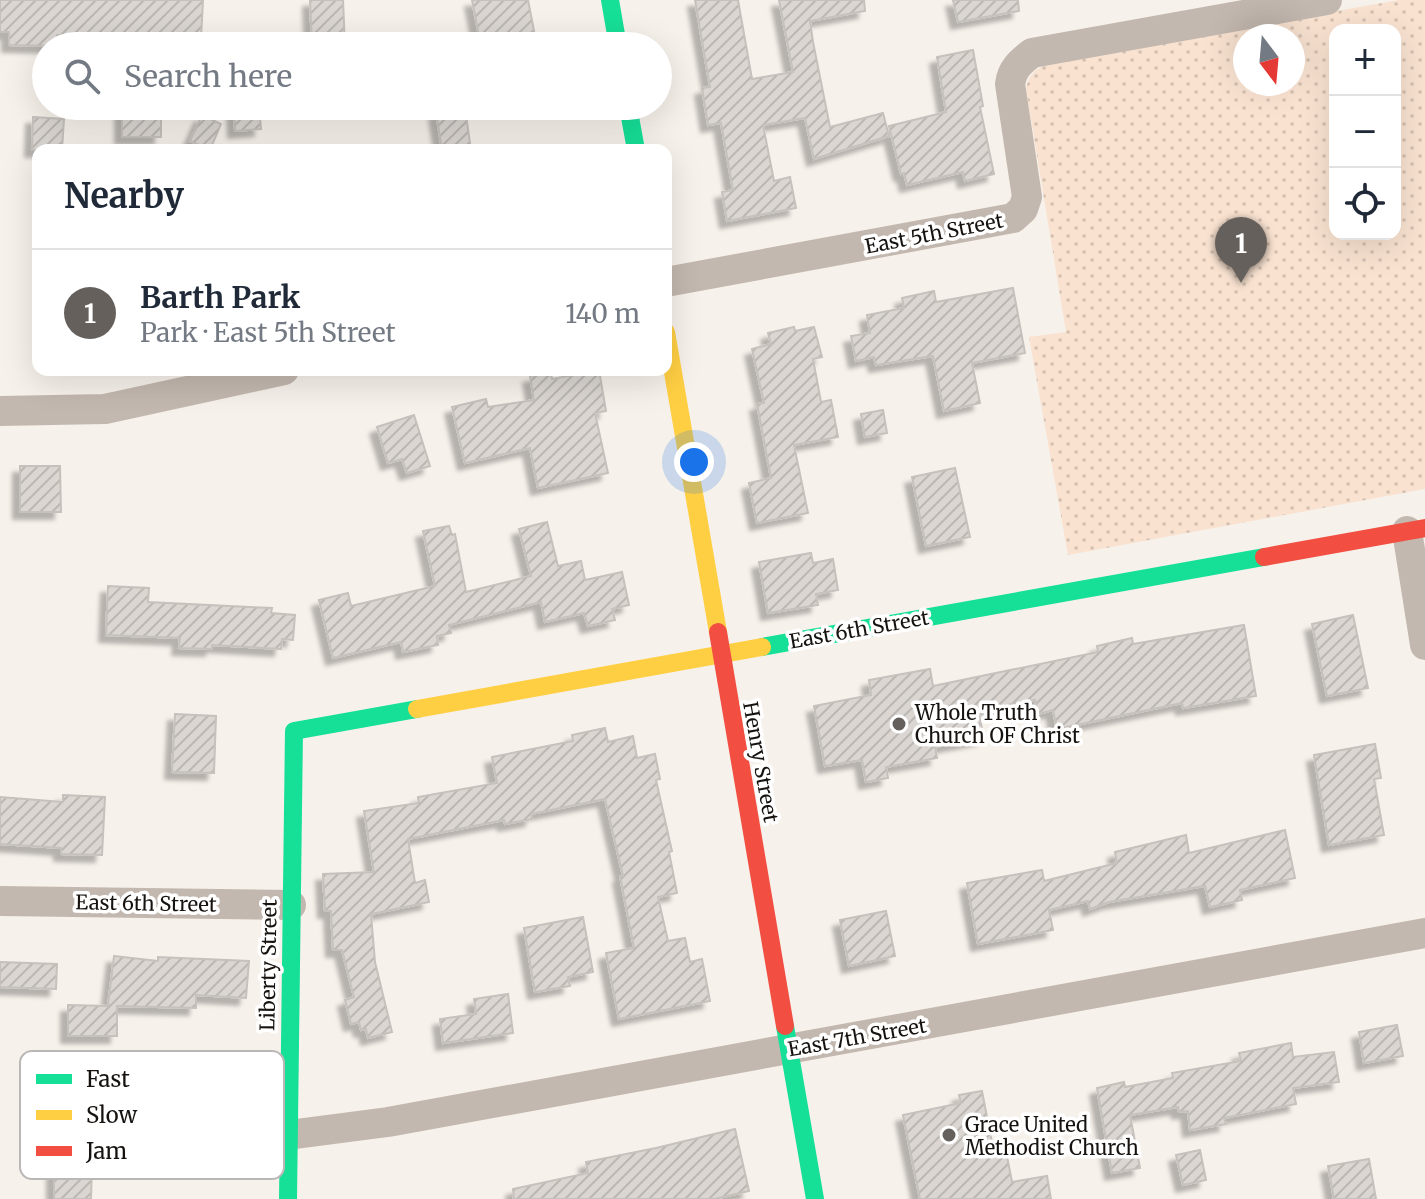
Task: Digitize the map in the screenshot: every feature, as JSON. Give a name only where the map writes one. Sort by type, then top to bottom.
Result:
[{"type":"street","points":[[610,0],[616,32]]},
{"type":"street","name":"East 5th Street","points":[[672,281],[1013,218],[1023,209],[1027,197],[1011,75],[1019,63],[1032,53],[1314,1]]},
{"type":"street","points":[[631,120],[635,144]]},
{"type":"street","name":"Henry Street","points":[[672,368],[815,1199]]},
{"type":"street","points":[[0,411],[105,409],[256,376]]},
{"type":"street","points":[[1416,529],[1425,645]]},
{"type":"street","name":"East 6th Street","points":[[294,731],[1416,529]]},
{"type":"street","name":"Liberty Street","points":[[288,1199],[294,731]]},
{"type":"street","name":"East 6th Street","points":[[0,901],[291,905]]},
{"type":"street","name":"East 7th Street","points":[[288,1135],[388,1122],[1425,933]]},
{"type":"shaded area","points":[[1399,0],[1425,0],[1425,489],[1068,555],[1029,337],[1066,332],[1026,89],[1034,72],[1063,59],[1233,29],[1233,96],[1305,96],[1305,24],[1262,24]]},
{"type":"building","points":[[0,0],[203,0],[201,32],[32,32],[32,45],[9,45],[9,32],[0,32]]},
{"type":"building","points":[[310,0],[343,0],[344,32],[311,32]]},
{"type":"building","points":[[472,0],[528,0],[534,32],[478,32]]},
{"type":"building","points":[[695,0],[738,0],[752,79],[793,72],[779,0],[864,0],[865,11],[810,21],[813,42],[830,127],[883,113],[889,136],[814,159],[805,118],[763,125],[774,181],[790,177],[796,208],[727,221],[722,192],[733,190],[721,123],[708,125],[702,88],[710,87]]},
{"type":"building","points":[[953,0],[1018,0],[1019,11],[958,22]]},
{"type":"building","points":[[973,50],[983,106],[980,107],[994,174],[965,181],[963,172],[907,185],[904,173],[901,174],[889,126],[946,112],[937,57]]},
{"type":"building","points":[[33,120],[64,120],[62,144],[32,144]]},
{"type":"building","points":[[122,120],[161,120],[161,137],[122,137]]},
{"type":"building","points":[[200,120],[221,124],[213,144],[190,141]]},
{"type":"building","points":[[235,120],[260,120],[261,129],[235,131]]},
{"type":"building","points":[[437,120],[467,120],[470,144],[441,144]]},
{"type":"building","points":[[1013,288],[1025,353],[972,363],[980,403],[944,411],[933,356],[876,365],[874,357],[856,361],[851,336],[870,333],[867,315],[904,308],[902,298],[934,291],[936,302]]},
{"type":"building","points":[[794,327],[795,331],[814,327],[822,357],[813,359],[821,402],[831,400],[838,437],[794,445],[808,513],[757,523],[749,483],[771,478],[757,404],[764,403],[752,349],[771,344],[768,333]]},
{"type":"building","points":[[530,376],[552,376],[552,379],[600,376],[606,411],[595,413],[608,473],[538,488],[530,448],[465,463],[452,407],[486,399],[488,407],[534,400]]},
{"type":"building","points":[[883,410],[887,433],[865,437],[861,414]]},
{"type":"building","points":[[414,415],[430,466],[407,473],[402,459],[388,463],[377,427]]},
{"type":"building","points":[[20,466],[60,466],[61,512],[20,512]]},
{"type":"building","points":[[955,468],[970,537],[926,546],[912,477]]},
{"type":"building","points":[[547,522],[558,566],[581,561],[585,580],[622,572],[629,605],[612,609],[615,620],[588,626],[584,613],[545,622],[541,602],[449,625],[451,633],[437,636],[438,645],[403,652],[401,642],[333,658],[319,600],[348,593],[351,606],[435,586],[423,531],[449,526],[452,535],[455,534],[466,592],[531,576],[519,529]]},
{"type":"building","points":[[811,553],[813,563],[833,559],[838,590],[816,594],[818,605],[768,613],[759,562]]},
{"type":"building","points":[[108,586],[149,588],[148,602],[272,608],[271,613],[295,615],[293,640],[282,639],[281,649],[212,645],[212,649],[179,648],[180,638],[106,635]]},
{"type":"building","points":[[1353,615],[1368,688],[1327,696],[1312,624]]},
{"type":"building","points":[[1244,625],[1256,696],[1183,708],[1182,703],[1057,729],[1053,710],[1038,714],[1035,700],[978,710],[984,738],[935,747],[937,758],[886,767],[888,778],[866,782],[862,760],[825,766],[814,706],[871,695],[869,680],[930,669],[933,686],[1098,652],[1097,646],[1132,638],[1133,644]]},
{"type":"building","points":[[175,714],[216,716],[214,773],[172,772]]},
{"type":"building","points":[[605,728],[608,742],[633,736],[637,758],[655,754],[660,779],[656,780],[672,851],[669,852],[677,893],[658,897],[668,941],[685,938],[690,962],[702,959],[710,1001],[619,1019],[606,953],[634,948],[620,876],[623,876],[605,799],[531,814],[532,819],[505,824],[504,820],[408,839],[415,883],[425,880],[429,902],[371,914],[375,962],[392,1032],[368,1038],[366,1029],[361,1030],[359,1022],[351,1024],[345,1000],[354,997],[342,950],[333,950],[331,911],[325,911],[323,874],[374,872],[364,811],[419,803],[418,797],[497,783],[492,757],[573,741],[572,735]]},
{"type":"building","points":[[1375,744],[1381,778],[1374,779],[1384,835],[1329,845],[1314,755]]},
{"type":"building","points":[[63,795],[105,797],[102,855],[61,854],[61,848],[0,844],[0,797],[63,802]]},
{"type":"building","points":[[1285,830],[1295,878],[1240,890],[1242,900],[1210,907],[1205,886],[1109,902],[1090,909],[1088,901],[1049,910],[1053,930],[978,944],[967,883],[1042,870],[1044,881],[1117,863],[1115,852],[1186,835],[1189,853]]},
{"type":"building","points":[[886,911],[895,956],[849,966],[840,920]]},
{"type":"building","points":[[583,917],[593,972],[568,977],[570,986],[535,992],[524,928]]},
{"type":"building","points":[[114,956],[158,961],[158,957],[249,961],[246,998],[196,995],[196,1008],[117,1006],[117,1036],[68,1036],[68,1005],[108,1006]]},
{"type":"building","points":[[0,962],[57,964],[56,989],[0,987]]},
{"type":"building","points":[[508,994],[513,1033],[443,1043],[440,1019],[476,1014],[474,999]]},
{"type":"building","points":[[1397,1025],[1403,1056],[1364,1063],[1359,1032]]},
{"type":"building","points":[[1291,1043],[1293,1057],[1334,1052],[1339,1082],[1293,1088],[1296,1104],[1224,1118],[1226,1124],[1190,1130],[1188,1111],[1179,1112],[1178,1107],[1130,1115],[1140,1168],[1112,1173],[1097,1088],[1124,1082],[1125,1087],[1173,1078],[1172,1073],[1241,1061],[1239,1053]]},
{"type":"building","name":"Grace United Methodist Church","points":[[982,1091],[993,1148],[1005,1146],[1012,1182],[1047,1176],[1051,1199],[920,1199],[903,1115],[961,1103],[959,1095]]},
{"type":"building","points":[[735,1129],[749,1191],[714,1199],[514,1199],[513,1189],[588,1173],[586,1162]]},
{"type":"building","points":[[1200,1150],[1206,1180],[1183,1185],[1176,1155]]},
{"type":"building","points":[[1369,1159],[1376,1199],[1334,1199],[1328,1166]]},
{"type":"building","points":[[54,1179],[92,1179],[91,1199],[54,1199]]},
{"type":"traffic: fast","points":[[610,0],[616,32]]},
{"type":"traffic: fast","points":[[631,120],[635,144]]},
{"type":"traffic: fast","points":[[762,647],[1264,557]]},
{"type":"traffic: fast","points":[[288,1199],[294,731],[417,709]]},
{"type":"traffic: fast","points":[[785,1026],[815,1199]]},
{"type":"traffic: slow","points":[[672,367],[718,632]]},
{"type":"traffic: slow","points":[[417,709],[762,647]]},
{"type":"traffic: jam","points":[[1264,557],[1425,528]]},
{"type":"traffic: jam","points":[[718,632],[785,1026]]},
{"type":"place","name":"Barth Park","points":[[1241,283]]},
{"type":"place","name":"Whole Truth Church OF Christ","points":[[899,724]]},
{"type":"place","name":"Grace United Methodist Church","points":[[949,1135]]}]
